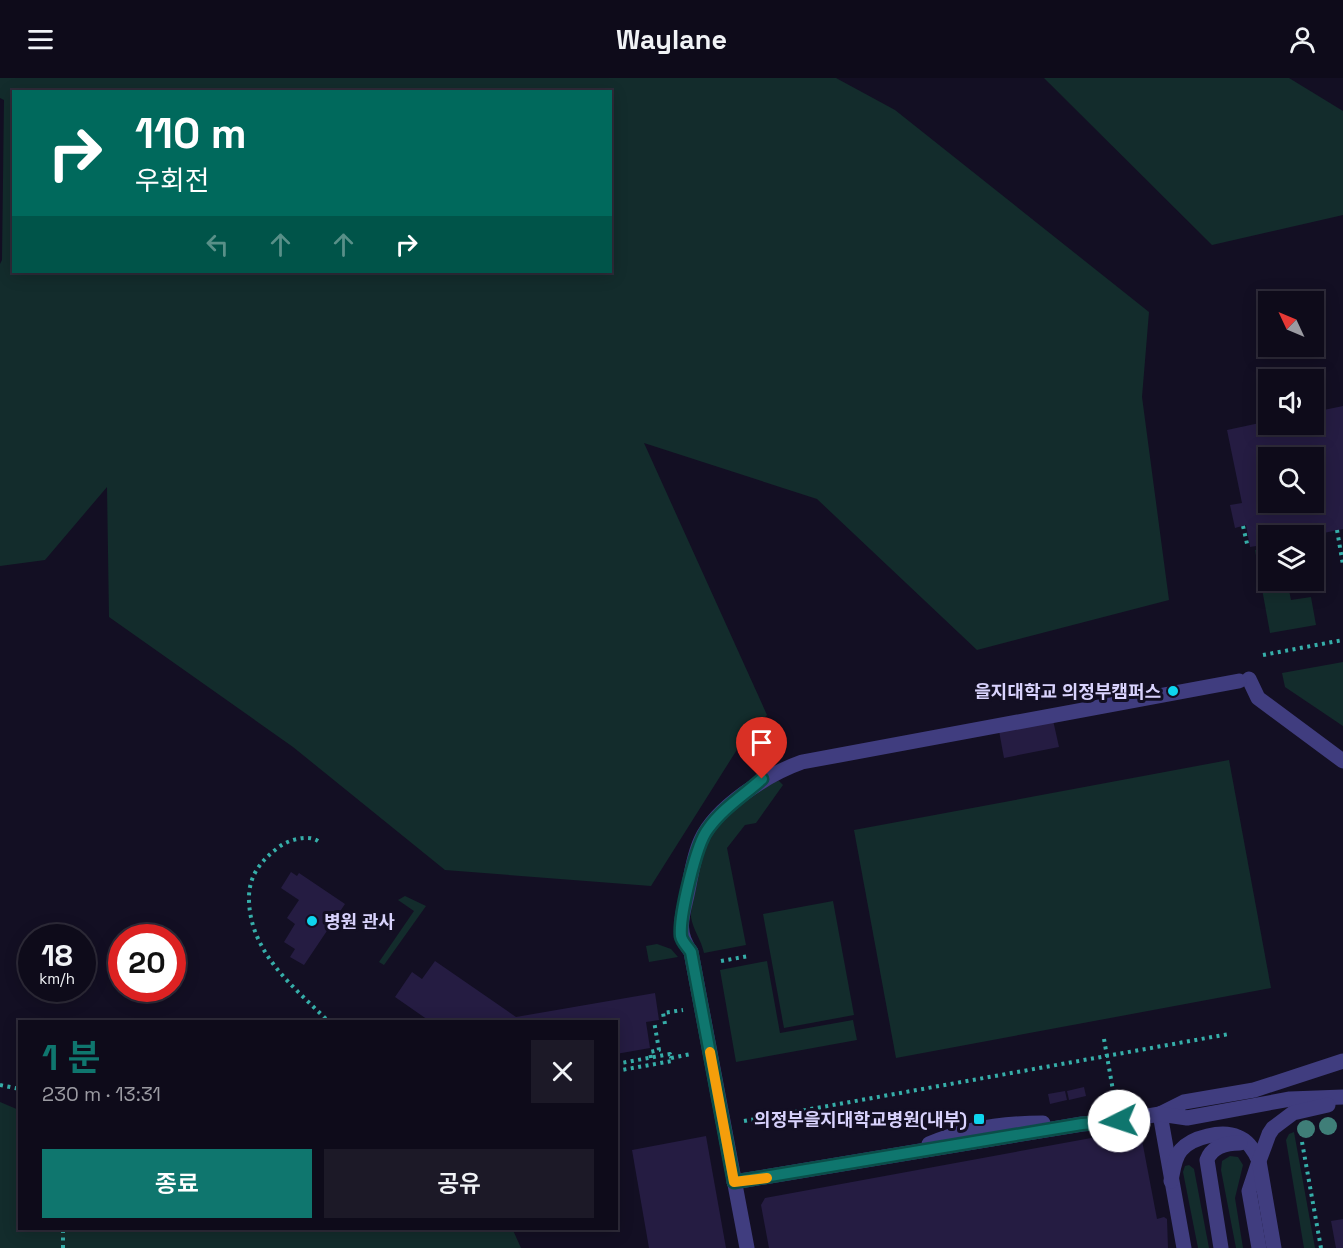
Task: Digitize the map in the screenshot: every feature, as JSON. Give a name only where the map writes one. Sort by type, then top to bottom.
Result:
[{"type":"lane","points":[[747,1248],[691,952],[681,935],[684,907],[699,846],[705,833],[722,813],[762,779],[802,762],[1244,680],[1258,698],[1343,761]]},
{"type":"lane","points":[[734,1182],[1082,1124],[1160,1114],[1184,1102],[1254,1090],[1343,1061]]},
{"type":"lane","points":[[1160,1114],[1187,1118],[1290,1099],[1343,1097]]},
{"type":"lane","points":[[1259,1248],[1249,1191],[1256,1156],[1273,1128],[1293,1113],[1343,1102]]},
{"type":"lane","points":[[1160,1114],[1184,1248]]},
{"type":"lane","points":[[1172,1181],[1178,1154],[1197,1139],[1216,1135],[1240,1137],[1256,1156],[1274,1248]]},
{"type":"lane","points":[[1221,1248],[1207,1158],[1214,1150],[1227,1144],[1240,1143],[1256,1156]]},
{"type":"path","points":[[1243,526],[1248,548]]},
{"type":"path","points":[[1337,530],[1343,565]]},
{"type":"path","points":[[1263,655],[1343,640]]},
{"type":"path","points":[[318,841],[305,838],[283,844],[265,858],[253,874],[249,894],[250,916],[255,936],[276,969],[327,1020]]},
{"type":"path","points":[[721,961],[749,956]]},
{"type":"path","points":[[665,1024],[663,1014],[684,1009]]},
{"type":"path","points":[[651,1058],[650,1052],[659,1050],[654,1021]]},
{"type":"path","points":[[744,1121],[1229,1034]]},
{"type":"path","points":[[1104,1039],[1115,1102]]},
{"type":"path","points":[[618,1071],[672,1061],[671,1058],[692,1053]]},
{"type":"path","points":[[618,1064],[670,1054],[671,1058]]},
{"type":"path","points":[[0,1085],[18,1089]]},
{"type":"path","points":[[1302,1142],[1321,1248]]},
{"type":"path","points":[[63,1230],[63,1248]]},
{"type":"green space","points":[[0,78],[836,78],[895,110],[1149,312],[1142,397],[1169,600],[977,650],[817,499],[644,443],[767,715],[738,748],[651,886],[445,870],[293,747],[109,617],[107,487],[45,560],[0,566],[0,264],[2,260],[4,100],[0,98]]},
{"type":"green space","points":[[1044,78],[1289,78],[1343,111],[1343,215],[1212,245]]},
{"type":"green space","points":[[1255,550],[1258,550],[1258,567]]},
{"type":"green space","points":[[1262,591],[1289,591],[1291,600],[1311,597],[1316,625],[1270,633]]},
{"type":"green space","points":[[1343,662],[1343,726],[1285,687],[1282,673]]},
{"type":"green space","points":[[1229,760],[1271,988],[896,1058],[854,830]]},
{"type":"green space","points":[[779,781],[783,785],[756,823],[745,825],[727,848],[746,945],[704,953],[691,917],[697,877],[705,846],[714,832],[740,804],[760,789]]},
{"type":"green space","points":[[405,896],[426,906],[384,965],[379,962],[414,911],[398,900]]},
{"type":"green space","points":[[833,901],[854,1015],[784,1028],[763,914]]},
{"type":"green space","points":[[657,944],[671,949],[678,957],[649,962],[646,946]]},
{"type":"green space","points":[[767,961],[780,1033],[853,1020],[857,1040],[736,1062],[720,970]]},
{"type":"green space","points":[[0,1102],[18,1110],[18,1230],[513,1230],[521,1248],[0,1248]]},
{"type":"green space","points":[[1294,1132],[1315,1248],[1304,1248],[1286,1140],[1289,1134]]},
{"type":"green space","points":[[1230,1156],[1238,1157],[1243,1165],[1235,1198],[1243,1248],[1236,1248],[1221,1170],[1222,1161]]},
{"type":"green space","points":[[1189,1165],[1194,1169],[1209,1248],[1198,1248],[1183,1172],[1185,1166]]},
{"type":"building","points":[[1343,406],[1343,529],[1324,533],[1324,525],[1258,525],[1258,546],[1250,547],[1246,525],[1235,528],[1230,505],[1242,503],[1227,430],[1258,423],[1258,435],[1324,435],[1324,410]]},
{"type":"building","points":[[1053,720],[1059,747],[1004,758],[999,731]]},
{"type":"building","name":"병원 관사","points":[[291,872],[297,876],[299,873],[345,904],[304,965],[290,957],[295,949],[284,942],[295,924],[287,918],[299,900],[281,888]]},
{"type":"building","points":[[435,961],[516,1017],[655,993],[659,1020],[646,1022],[650,1048],[618,1054],[618,1020],[428,1020],[395,997],[412,972],[422,979]]},
{"type":"building","points":[[1084,1087],[1086,1096],[1069,1100],[1067,1091]]},
{"type":"building","points":[[1065,1091],[1067,1100],[1050,1104],[1048,1094]]},
{"type":"building","points":[[1135,1130],[1141,1135],[1157,1219],[1164,1217],[1167,1219],[1168,1248],[769,1248],[761,1205],[765,1198]]},
{"type":"building","points":[[706,1136],[726,1248],[649,1248],[632,1150]]},
{"type":"building","points":[[1343,1219],[1343,1248],[1336,1248],[1331,1221]]},
{"type":"slow traffic","points":[[710,1052],[734,1182],[767,1178]]},
{"type":"place","name":"을지대학교 의정부캠퍼스","points":[[1173,691]]},
{"type":"place","name":"병원 관사","points":[[312,921]]},
{"type":"place","name":"의정부을지대학교병원(내부)","points":[[979,1119]]},
{"type":"route","points":[[762,779],[722,813],[701,839],[684,907],[681,935],[691,952],[734,1182],[763,1179],[1082,1124],[1119,1121]]}]
